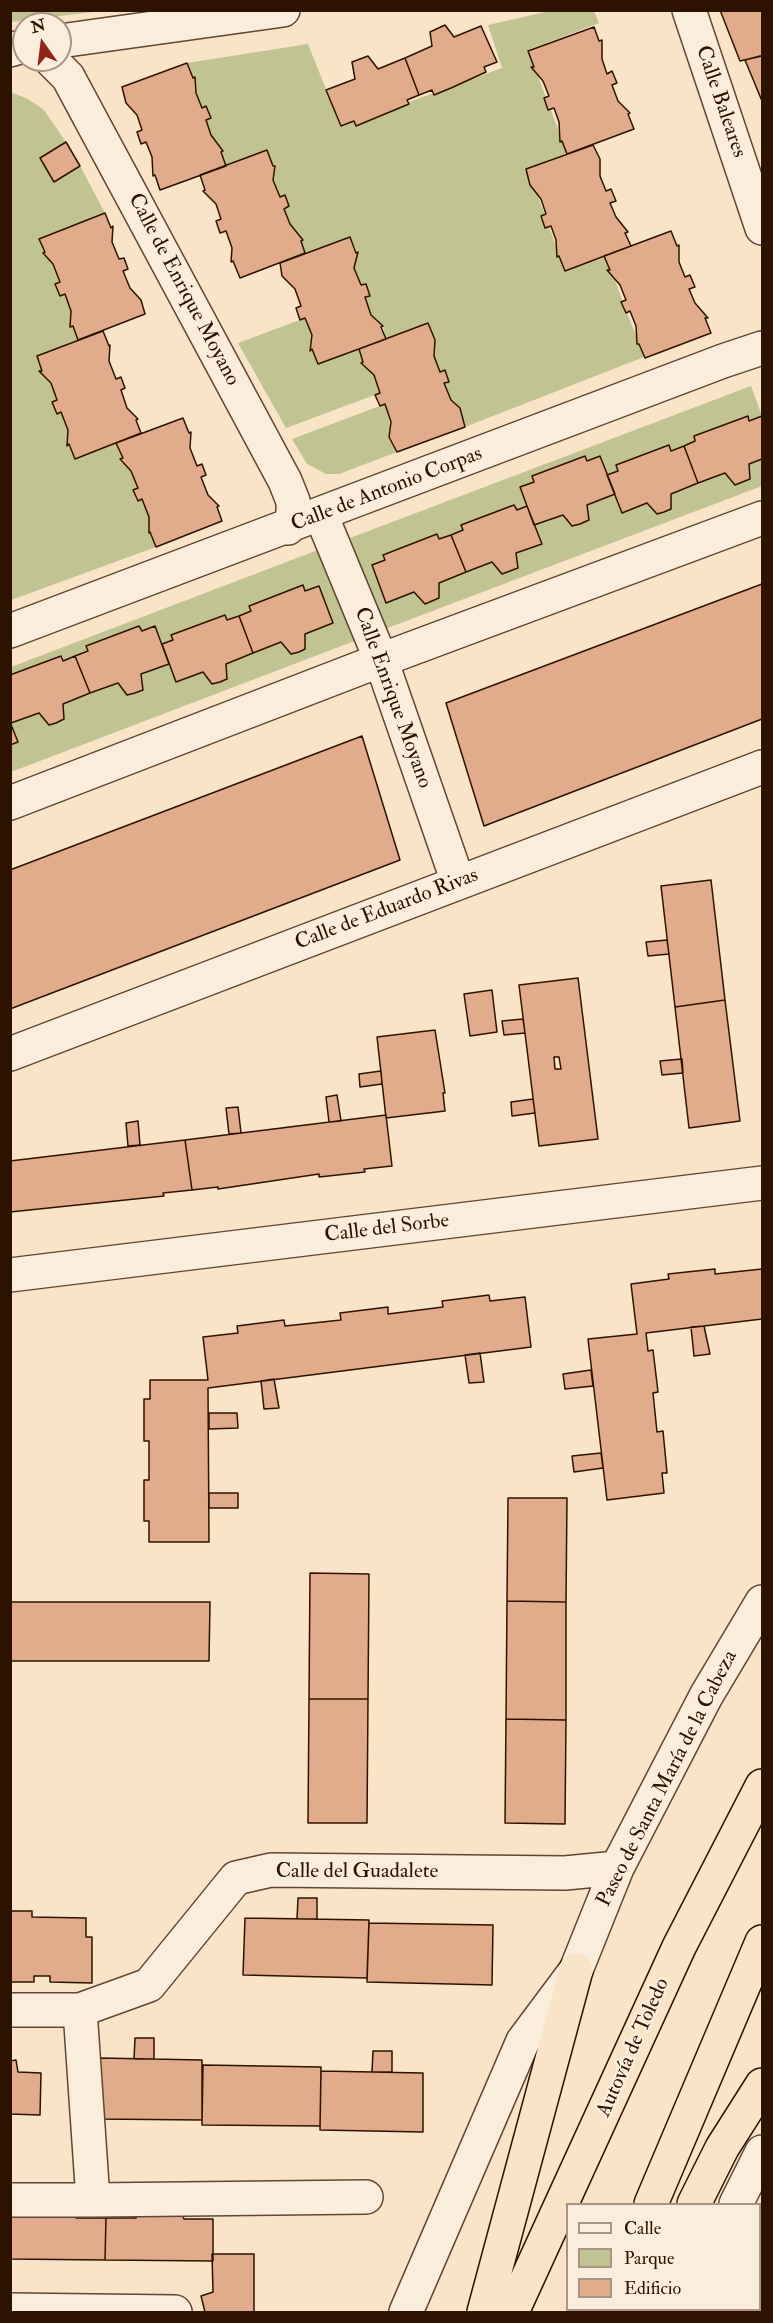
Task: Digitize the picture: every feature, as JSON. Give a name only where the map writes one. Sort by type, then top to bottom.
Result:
[{"type":"highway","name":"Autovía de Toledo","points":[[513,2313],[679,1947],[762,1786]]},
{"type":"highway","points":[[652,2203],[762,1942]]},
{"type":"highway","points":[[484,2313],[576,1970]]},
{"type":"highway","points":[[695,2203],[722,2148],[762,2085]]},
{"type":"street","points":[[72,38],[282,10]]},
{"type":"street","name":"Calle Baleares","points":[[688,10],[762,228]]},
{"type":"street","name":"Calle de Enrique Moyano","points":[[63,72],[68,77],[285,481],[293,501],[293,514],[288,528]]},
{"type":"street","name":"Calle de Antonio Corpas","points":[[10,631],[762,348]]},
{"type":"street","name":"Calle Enrique Moyano","points":[[321,515],[381,660],[458,882]]},
{"type":"street","points":[[10,803],[381,660],[762,518]]},
{"type":"street","name":"Calle de Eduardo Rivas","points":[[10,1054],[762,766]]},
{"type":"street","name":"Calle del Sorbe","points":[[10,1275],[762,1183]]},
{"type":"street","name":"Paseo de Santa María de la Cabeza","points":[[406,2313],[523,2041],[576,1970],[617,1868],[706,1696],[762,1602]]},
{"type":"street","name":"Calle del Guadalete","points":[[10,2010],[80,2010],[149,1985],[236,1878],[271,1870],[565,1873],[617,1868]]},
{"type":"street","points":[[80,2010],[93,2200]]},
{"type":"street","points":[[737,2203],[762,2152]]},
{"type":"street","points":[[10,2200],[366,2197]]},
{"type":"street","points":[[10,2310],[175,2313]]},
{"type":"green space","points":[[11,10],[101,10],[72,15],[72,12],[12,12],[11,22]]},
{"type":"green space","points":[[550,11],[594,11],[599,23],[528,50],[567,153],[528,168],[565,271],[606,257],[644,357],[465,427],[460,408],[451,400],[444,383],[449,381],[445,370],[440,372],[434,356],[435,340],[428,324],[386,339],[383,326],[371,315],[365,297],[370,295],[366,284],[361,285],[354,268],[358,253],[350,237],[305,253],[301,241],[303,240],[290,224],[284,209],[289,206],[285,195],[280,197],[273,180],[275,166],[267,150],[226,166],[221,152],[223,150],[211,135],[206,120],[211,118],[206,106],[202,108],[196,93],[195,78],[187,63],[308,44],[341,127],[502,68],[488,25]]},
{"type":"green space","points":[[10,92],[28,99],[44,110],[66,142],[41,158],[53,181],[80,166],[105,213],[40,239],[45,252],[43,254],[53,264],[60,282],[55,284],[60,295],[65,294],[71,311],[70,326],[73,326],[78,340],[37,356],[42,371],[40,372],[51,383],[57,400],[52,402],[57,414],[61,412],[68,430],[67,445],[69,444],[75,458],[116,443],[123,458],[120,460],[131,471],[138,488],[133,491],[137,501],[142,500],[149,517],[149,532],[156,547],[11,600]]},
{"type":"green space","points":[[305,318],[312,335],[310,350],[312,349],[318,364],[359,349],[363,362],[361,363],[374,375],[380,393],[286,428],[238,343]]},
{"type":"green space","points":[[751,386],[762,416],[749,421],[747,416],[694,436],[695,441],[671,451],[669,446],[616,465],[618,471],[607,475],[600,457],[587,461],[585,456],[532,476],[534,482],[520,488],[527,506],[517,510],[514,505],[461,525],[463,530],[451,535],[439,539],[436,535],[384,554],[385,560],[372,565],[386,602],[414,592],[425,604],[439,598],[439,583],[466,572],[492,562],[502,574],[518,568],[516,553],[534,525],[563,515],[572,526],[580,524],[587,505],[615,494],[622,513],[647,503],[657,514],[671,509],[671,494],[725,473],[735,484],[750,479],[749,464],[762,459],[762,486],[385,629],[350,538]]},
{"type":"green space","points":[[385,404],[397,452],[339,474],[326,474],[307,464],[292,439]]},
{"type":"green space","points":[[318,550],[357,640],[11,772],[11,745],[18,742],[11,723],[39,713],[49,725],[56,723],[63,704],[118,683],[127,695],[142,690],[141,674],[169,664],[176,682],[281,642],[291,654],[299,652],[305,648],[305,634],[333,623],[319,586],[305,591],[303,585],[250,605],[251,611],[239,616],[171,635],[173,640],[162,644],[155,626],[142,631],[139,626],[87,645],[88,651],[63,661],[61,656],[11,675],[11,667]]},
{"type":"building","points":[[720,10],[762,10],[762,56],[740,61]]},
{"type":"building","points":[[445,25],[454,37],[481,26],[497,62],[484,67],[486,72],[451,88],[434,95],[432,90],[419,95],[405,58],[432,46],[430,32]]},
{"type":"building","points":[[594,27],[599,41],[602,40],[602,59],[607,74],[612,71],[617,83],[612,85],[618,101],[630,113],[628,114],[634,129],[567,154],[562,141],[560,142],[559,122],[554,108],[548,110],[544,98],[549,96],[543,81],[531,67],[534,67],[528,51]]},
{"type":"building","points":[[368,56],[378,69],[405,58],[419,95],[407,100],[409,104],[356,126],[354,121],[341,126],[326,90],[355,79],[352,62]]},
{"type":"building","points":[[762,56],[762,101],[745,60]]},
{"type":"building","points":[[187,63],[193,78],[195,77],[196,93],[202,108],[206,106],[211,118],[206,120],[211,135],[223,151],[221,152],[226,166],[160,190],[155,175],[153,176],[152,157],[146,142],[141,144],[137,132],[142,130],[137,115],[126,103],[122,87]]},
{"type":"building","points":[[66,142],[80,166],[54,182],[40,158]]},
{"type":"building","points":[[593,145],[600,159],[600,176],[606,191],[611,189],[616,201],[610,203],[616,217],[628,232],[625,233],[631,246],[565,271],[559,256],[557,257],[556,240],[551,226],[545,228],[541,216],[546,214],[541,199],[530,185],[526,169]]},
{"type":"building","points":[[267,150],[275,166],[273,180],[280,197],[285,195],[289,206],[284,209],[290,224],[303,240],[301,241],[305,253],[240,278],[233,261],[231,262],[232,248],[226,231],[220,233],[216,221],[221,219],[216,204],[203,191],[205,190],[200,175]]},
{"type":"building","points":[[105,213],[111,228],[113,226],[112,242],[119,259],[124,258],[128,269],[123,271],[130,288],[141,300],[145,314],[78,340],[73,326],[70,327],[71,311],[65,294],[60,296],[55,284],[60,282],[53,264],[43,253],[45,252],[39,239]]},
{"type":"building","points":[[671,231],[677,246],[679,245],[679,262],[685,277],[690,275],[695,287],[689,289],[695,303],[708,318],[705,318],[711,333],[645,358],[637,344],[636,326],[630,311],[626,313],[621,302],[626,300],[620,285],[607,270],[610,270],[604,256]]},
{"type":"building","points":[[350,237],[356,253],[358,252],[354,268],[361,285],[366,284],[370,296],[365,297],[371,315],[383,326],[381,327],[386,339],[318,364],[312,349],[310,351],[312,335],[305,318],[300,320],[296,308],[301,306],[295,289],[282,276],[280,263]]},
{"type":"building","points":[[428,323],[435,340],[434,356],[440,372],[445,370],[449,382],[444,383],[451,400],[460,408],[465,427],[397,452],[389,437],[391,422],[385,404],[380,406],[375,395],[380,393],[374,375],[361,363],[363,362],[359,349]]},
{"type":"building","points":[[103,331],[110,345],[109,361],[116,379],[121,377],[125,388],[121,390],[127,408],[138,419],[136,420],[141,433],[75,459],[69,444],[67,446],[68,430],[61,412],[57,414],[52,402],[57,400],[51,383],[39,371],[42,371],[37,356]]},
{"type":"building","points":[[748,416],[749,421],[762,416],[762,459],[749,464],[750,479],[735,485],[725,473],[698,483],[684,446],[695,441],[694,436]]},
{"type":"building","points":[[183,418],[189,433],[191,432],[190,448],[197,466],[202,464],[206,475],[201,477],[208,495],[219,506],[217,507],[222,521],[156,547],[149,533],[149,517],[142,499],[138,501],[133,490],[138,488],[131,471],[120,459],[123,458],[116,443]]},
{"type":"building","points":[[669,445],[671,451],[684,446],[698,483],[671,494],[671,509],[664,512],[657,514],[647,503],[622,513],[607,475],[618,471],[616,465]]},
{"type":"building","points":[[585,456],[587,461],[600,456],[615,494],[587,505],[589,520],[580,524],[572,526],[563,515],[534,525],[520,487],[534,482],[532,476]]},
{"type":"building","points":[[514,505],[517,510],[527,506],[542,544],[516,553],[518,568],[502,574],[492,562],[466,572],[451,535],[463,530],[461,525]]},
{"type":"building","points":[[437,534],[439,539],[451,535],[466,572],[439,583],[439,598],[425,604],[414,592],[386,603],[372,565],[385,560],[383,555]]},
{"type":"building","points":[[762,584],[762,719],[484,826],[446,703]]},
{"type":"building","points":[[303,585],[305,591],[319,586],[333,623],[305,634],[305,649],[299,652],[291,654],[281,642],[253,653],[239,616],[251,611],[249,606]]},
{"type":"building","points":[[225,615],[227,620],[239,616],[253,653],[226,664],[227,679],[220,682],[212,684],[203,672],[176,682],[162,644],[173,640],[171,635]]},
{"type":"building","points":[[139,626],[142,631],[155,626],[169,664],[141,674],[143,690],[135,693],[127,695],[118,683],[90,693],[75,656],[88,651],[86,646]]},
{"type":"building","points":[[61,656],[63,661],[75,656],[90,693],[63,704],[64,719],[56,723],[49,725],[39,713],[11,723],[10,675]]},
{"type":"building","points":[[10,722],[18,742],[10,745]]},
{"type":"building","points":[[362,736],[400,860],[10,1009],[10,870]]},
{"type":"building","points":[[711,880],[725,1000],[675,1007],[661,886]]},
{"type":"building","points":[[667,940],[669,954],[648,956],[646,942]]},
{"type":"building","points":[[578,978],[598,1139],[539,1146],[519,985]],"holes":[[[554,1057],[559,1057],[561,1069],[555,1069]]]},
{"type":"building","points":[[492,990],[497,1032],[470,1036],[464,994]]},
{"type":"building","points":[[725,1000],[740,1121],[689,1128],[675,1007]]},
{"type":"building","points":[[523,1019],[525,1033],[504,1035],[502,1021]]},
{"type":"building","points":[[435,1030],[445,1093],[443,1093],[445,1111],[386,1118],[377,1037]]},
{"type":"building","points":[[682,1059],[683,1073],[662,1075],[660,1061]]},
{"type":"building","points":[[381,1071],[382,1084],[360,1087],[359,1074]]},
{"type":"building","points":[[337,1095],[341,1121],[329,1122],[326,1097]]},
{"type":"building","points":[[533,1099],[535,1113],[512,1116],[511,1102]]},
{"type":"building","points":[[238,1107],[241,1133],[229,1134],[226,1108]]},
{"type":"building","points":[[386,1115],[392,1166],[364,1169],[365,1172],[319,1177],[319,1174],[218,1189],[218,1187],[192,1190],[185,1140]]},
{"type":"building","points":[[138,1121],[140,1145],[128,1146],[126,1123]]},
{"type":"building","points":[[185,1140],[192,1190],[163,1193],[164,1196],[10,1212],[10,1161]]},
{"type":"building","points":[[715,1269],[715,1274],[762,1269],[762,1319],[646,1333],[648,1351],[653,1350],[658,1392],[653,1393],[657,1432],[663,1431],[667,1473],[662,1473],[664,1493],[607,1500],[588,1339],[637,1334],[631,1284],[669,1279],[668,1274]]},
{"type":"building","points":[[489,1295],[490,1301],[525,1297],[531,1347],[208,1388],[209,1542],[149,1542],[149,1521],[144,1521],[144,1480],[149,1480],[149,1441],[144,1441],[144,1399],[150,1399],[150,1380],[208,1380],[203,1337],[238,1333],[237,1326],[284,1320],[285,1326],[341,1320],[340,1313],[388,1307],[388,1314],[443,1307],[442,1301]]},
{"type":"building","points":[[704,1326],[710,1354],[694,1356],[691,1327]]},
{"type":"building","points":[[480,1353],[484,1382],[469,1383],[465,1355]]},
{"type":"building","points":[[591,1370],[593,1386],[565,1389],[563,1374]]},
{"type":"building","points":[[274,1379],[279,1408],[264,1409],[261,1381]]},
{"type":"building","points":[[209,1413],[237,1413],[238,1428],[209,1429]]},
{"type":"building","points":[[601,1453],[603,1468],[574,1472],[572,1456]]},
{"type":"building","points":[[209,1493],[238,1493],[238,1508],[209,1508]]},
{"type":"building","points":[[508,1498],[567,1498],[566,1602],[507,1601]]},
{"type":"building","points":[[310,1573],[369,1574],[368,1699],[309,1699]]},
{"type":"building","points":[[507,1601],[566,1602],[566,1720],[506,1719]]},
{"type":"building","points":[[10,1602],[210,1602],[209,1661],[10,1661]]},
{"type":"building","points":[[309,1699],[368,1699],[367,1823],[308,1823]]},
{"type":"building","points":[[506,1719],[566,1720],[565,1824],[505,1823]]},
{"type":"building","points":[[298,1898],[317,1898],[317,1919],[297,1919]]},
{"type":"building","points":[[10,1911],[32,1911],[32,1917],[86,1918],[86,1937],[92,1937],[92,1983],[50,1982],[50,1976],[34,1976],[34,1982],[10,1982]]},
{"type":"building","points":[[245,1918],[369,1920],[367,1978],[243,1975]]},
{"type":"building","points":[[369,1923],[493,1925],[492,1985],[367,1982]]},
{"type":"building","points":[[135,2038],[154,2038],[154,2059],[134,2059]]},
{"type":"building","points":[[373,2051],[392,2051],[392,2072],[372,2072]]},
{"type":"building","points":[[99,2058],[202,2060],[202,2120],[98,2119]]},
{"type":"building","points":[[16,2060],[18,2072],[41,2073],[40,2115],[10,2114],[10,2061]]},
{"type":"building","points":[[203,2065],[321,2067],[320,2126],[202,2125]]},
{"type":"building","points":[[321,2071],[423,2073],[423,2132],[320,2130]]},
{"type":"building","points":[[32,2206],[74,2206],[76,2218],[106,2218],[105,2260],[10,2259],[10,2217],[29,2217]]},
{"type":"building","points":[[138,2208],[180,2209],[184,2219],[213,2219],[213,2261],[105,2260],[106,2218],[136,2218]]},
{"type":"building","points":[[212,2254],[254,2254],[254,2312],[205,2312],[201,2296],[213,2292]]}]
